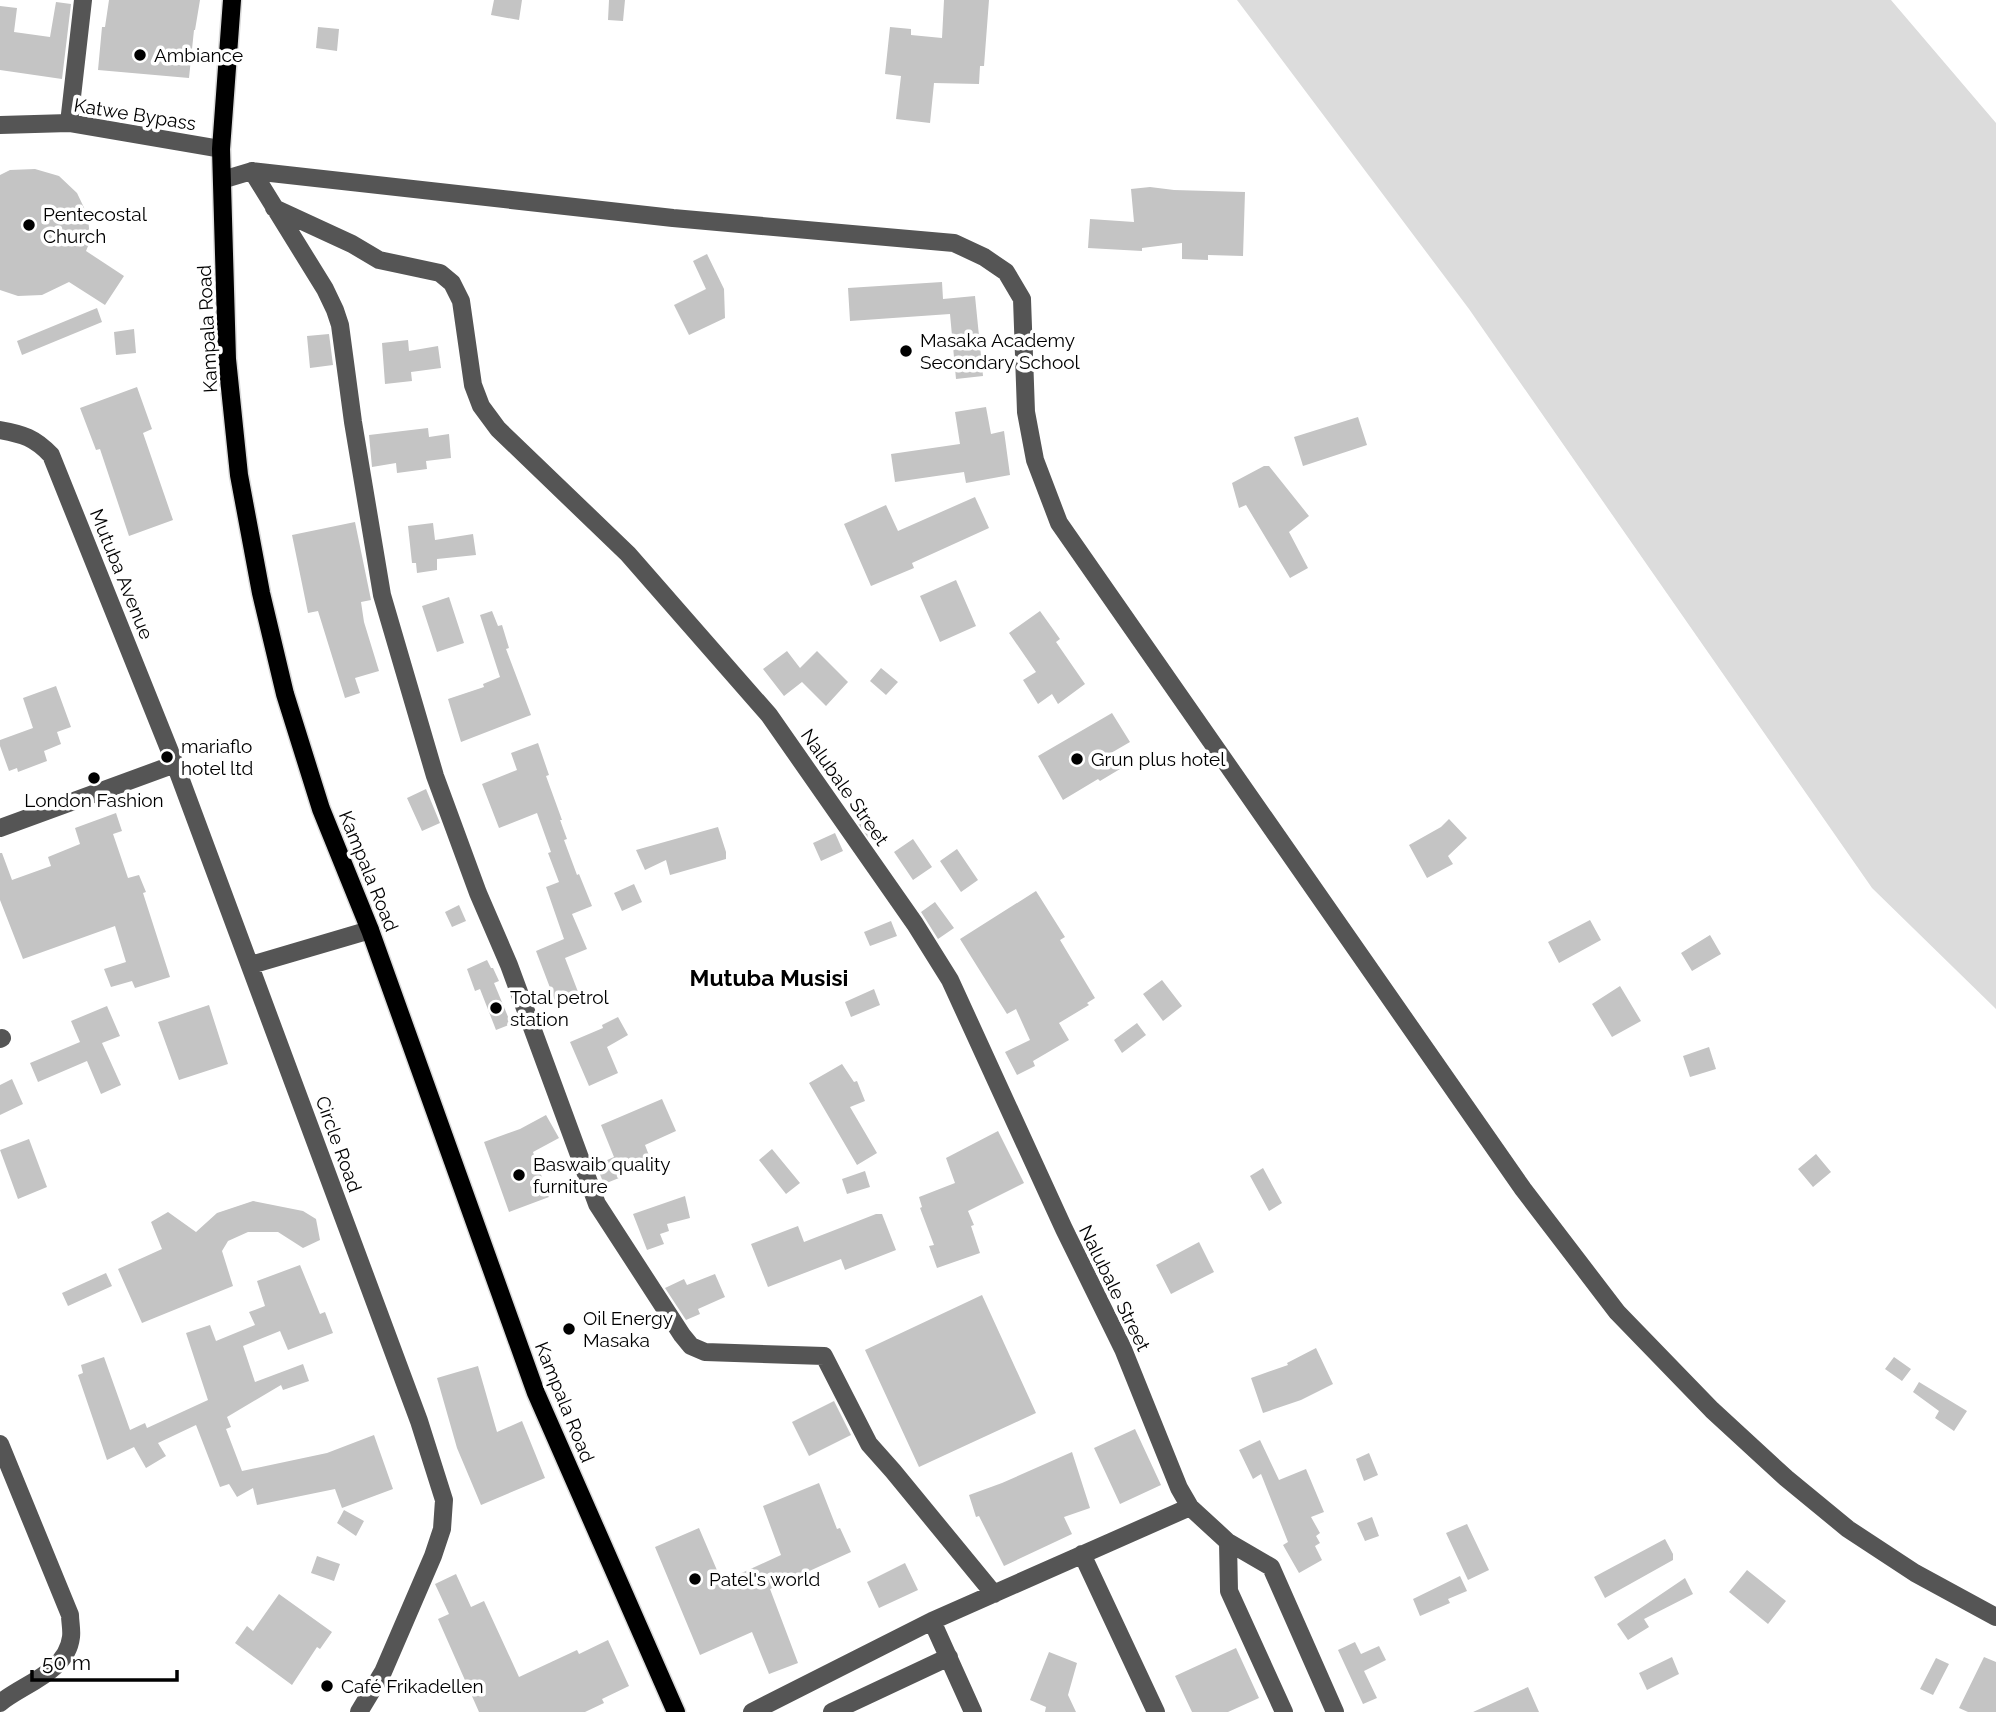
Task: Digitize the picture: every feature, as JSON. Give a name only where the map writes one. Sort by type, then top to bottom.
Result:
[{"type":"main road","name":"Kampala Road","points":[[232,0],[221,149],[227,359],[239,475],[261,593],[285,694],[321,808],[370,930],[536,1393],[676,1712]]},
{"type":"street","points":[[69,123],[83,0]]},
{"type":"street","name":"Katwe Bypass","points":[[0,125],[69,123],[221,149]]},
{"type":"street","points":[[252,171],[325,289],[335,310],[340,325],[382,596],[427,750],[478,893],[509,965],[597,1204],[691,1346],[705,1352],[824,1356],[869,1444],[994,1594]]},
{"type":"street","points":[[222,180],[252,171],[673,218],[954,243],[984,257],[1006,272],[1022,299],[1026,412],[1035,460],[1059,523],[1523,1189],[1617,1312],[1712,1410],[1786,1478],[1849,1529],[1915,1573],[1996,1617]]},
{"type":"street","name":"Nalubale Street","points":[[274,208],[352,244],[379,260],[440,274],[452,283],[461,301],[472,385],[481,407],[498,429],[628,554],[769,715],[915,924],[950,981],[1064,1230],[1124,1349],[1179,1488],[1190,1507],[1227,1542],[1271,1567],[1335,1712]]},
{"type":"street","name":"Mutuba Avenue","points":[[0,430],[37,441],[51,454],[175,764]]},
{"type":"street","points":[[0,828],[175,764]]},
{"type":"street","name":"Circle Road","points":[[175,764],[419,1420],[444,1500],[442,1529],[433,1556],[383,1672],[359,1712]]},
{"type":"street","points":[[251,965],[370,930]]},
{"type":"street","points":[[0,1444],[70,1615],[71,1637],[65,1655],[50,1671],[0,1703]]},
{"type":"street","points":[[752,1712],[932,1621],[1190,1507]]},
{"type":"street","points":[[1227,1542],[1229,1591],[1284,1712]]},
{"type":"street","points":[[1082,1554],[1156,1712]]},
{"type":"street","points":[[932,1621],[973,1712]]},
{"type":"street","points":[[832,1712],[949,1657]]},
{"type":"shaded area","points":[[1237,0],[1891,0],[1996,123],[1996,1009],[1872,888],[1469,309]]},
{"type":"building","points":[[109,0],[200,0],[189,78],[98,70],[102,27],[105,27]]},
{"type":"building","points":[[494,0],[522,0],[519,20],[491,15]]},
{"type":"building","points":[[609,0],[625,0],[623,21],[608,20]]},
{"type":"building","points":[[944,0],[989,0],[984,66],[980,66],[979,84],[934,83],[930,123],[896,119],[901,76],[885,74],[890,27],[911,29],[911,35],[942,38]]},
{"type":"building","points":[[56,2],[71,4],[62,79],[0,70],[0,6],[17,8],[14,32],[50,37]]},
{"type":"building","points":[[318,27],[339,29],[337,51],[316,48]]},
{"type":"building","points":[[35,169],[59,176],[77,193],[88,216],[90,241],[86,251],[124,276],[105,305],[69,282],[42,295],[18,296],[0,290],[0,175],[10,170]]},
{"type":"building","points":[[1150,187],[1245,192],[1243,256],[1208,255],[1208,260],[1182,259],[1182,243],[1142,248],[1142,251],[1088,248],[1090,219],[1134,222],[1131,189]]},
{"type":"building","points":[[707,254],[724,289],[725,318],[689,335],[674,305],[706,289],[693,261]]},
{"type":"building","points":[[942,282],[943,299],[975,296],[983,376],[956,379],[950,314],[850,321],[848,288]]},
{"type":"building","points":[[97,308],[102,322],[22,355],[17,341]]},
{"type":"building","points":[[134,329],[136,353],[116,355],[114,332]]},
{"type":"building","points":[[329,334],[333,365],[310,368],[307,336]]},
{"type":"building","points":[[408,340],[409,351],[438,346],[441,368],[411,372],[412,381],[385,384],[382,343]]},
{"type":"building","points":[[137,387],[152,429],[143,433],[173,520],[129,536],[100,449],[96,450],[80,408]]},
{"type":"building","points":[[986,407],[991,434],[1004,431],[1010,475],[966,483],[964,472],[895,482],[891,454],[960,444],[955,412]]},
{"type":"building","points":[[1358,417],[1367,445],[1303,466],[1294,437]]},
{"type":"building","points":[[428,428],[429,437],[449,434],[451,458],[426,461],[427,469],[397,473],[396,463],[372,467],[369,435]]},
{"type":"building","points":[[1269,466],[1309,516],[1289,532],[1308,568],[1290,578],[1246,505],[1239,508],[1232,483]]},
{"type":"building","points":[[975,497],[989,528],[912,563],[914,568],[871,586],[844,524],[886,505],[898,531]]},
{"type":"building","points":[[355,522],[371,600],[361,602],[364,622],[379,671],[355,678],[360,693],[345,698],[318,611],[308,613],[292,535]]},
{"type":"building","points":[[433,523],[435,540],[473,534],[476,555],[437,559],[437,570],[417,573],[416,563],[412,563],[408,526]]},
{"type":"building","points":[[956,580],[976,626],[940,642],[920,596]]},
{"type":"building","points":[[449,597],[464,643],[437,652],[422,606]]},
{"type":"building","points":[[492,611],[498,626],[502,625],[509,648],[506,649],[531,715],[461,742],[448,699],[484,687],[483,684],[500,677],[480,615]]},
{"type":"building","points":[[1040,611],[1060,639],[1056,642],[1085,684],[1058,704],[1052,694],[1038,704],[1023,680],[1036,672],[1009,633]]},
{"type":"building","points":[[787,651],[800,668],[817,651],[848,682],[826,706],[802,682],[784,696],[763,669]]},
{"type":"building","points":[[881,668],[898,682],[886,695],[870,681]]},
{"type":"building","points":[[56,686],[71,727],[57,732],[61,744],[44,751],[47,761],[18,772],[17,768],[9,771],[0,740],[33,728],[23,698]]},
{"type":"building","name":"Grun plus hotel","points":[[1112,713],[1130,742],[1111,753],[1120,769],[1063,800],[1038,756]]},
{"type":"building","points":[[538,743],[549,775],[546,776],[562,820],[567,839],[564,840],[592,906],[572,914],[587,949],[565,958],[580,997],[557,1006],[536,951],[564,939],[546,887],[559,882],[548,853],[551,852],[537,813],[499,828],[482,784],[517,770],[511,753]]},
{"type":"building","points":[[426,789],[440,823],[422,831],[407,798]]},
{"type":"building","points":[[116,813],[122,831],[113,834],[128,878],[139,875],[146,892],[143,893],[170,977],[135,988],[132,981],[111,987],[104,969],[126,962],[115,926],[23,959],[0,900],[0,853],[12,880],[51,866],[48,857],[80,844],[75,828]]},
{"type":"building","points":[[866,814],[879,829],[869,839],[857,822]]},
{"type":"building","points":[[1449,819],[1467,838],[1448,856],[1453,864],[1427,878],[1409,845],[1441,827]]},
{"type":"building","points":[[718,827],[726,859],[670,875],[666,860],[645,870],[636,850]]},
{"type":"building","points":[[835,833],[843,851],[821,861],[813,843]]},
{"type":"building","points":[[913,839],[932,867],[913,880],[894,852]]},
{"type":"building","points":[[957,849],[978,880],[961,892],[940,861]]},
{"type":"building","points":[[634,884],[642,902],[622,911],[614,893]]},
{"type":"building","points":[[1036,891],[1065,937],[1060,940],[1095,998],[1087,1003],[1089,1005],[1059,1023],[1069,1040],[1033,1061],[1035,1066],[1017,1075],[1005,1052],[1030,1040],[1016,1009],[1007,1014],[960,939]]},
{"type":"building","points":[[935,902],[954,928],[938,939],[921,912]]},
{"type":"building","points":[[459,905],[466,921],[452,927],[445,912]]},
{"type":"building","points":[[1590,920],[1601,940],[1559,963],[1548,942]]},
{"type":"building","points":[[891,921],[897,936],[870,946],[864,932]]},
{"type":"building","points":[[1710,935],[1721,954],[1692,971],[1681,953]]},
{"type":"building","name":"Total petrol station","points":[[487,960],[499,981],[494,983],[511,1024],[496,1030],[480,989],[475,991],[467,969]]},
{"type":"building","points":[[1162,980],[1182,1006],[1163,1021],[1143,994]]},
{"type":"building","points":[[1620,986],[1641,1021],[1612,1037],[1592,1004]]},
{"type":"building","points":[[874,989],[880,1005],[851,1017],[845,1002]]},
{"type":"building","points":[[209,1005],[228,1064],[179,1080],[158,1022]]},
{"type":"building","points":[[107,1006],[120,1036],[102,1043],[121,1085],[101,1094],[87,1061],[38,1082],[30,1063],[80,1042],[71,1021]]},
{"type":"building","points":[[618,1017],[628,1035],[607,1047],[618,1073],[589,1086],[570,1042],[603,1028],[602,1025]]},
{"type":"building","points":[[1137,1023],[1146,1035],[1122,1053],[1114,1040]]},
{"type":"building","points":[[1709,1047],[1716,1069],[1690,1077],[1683,1056]]},
{"type":"building","points":[[842,1064],[854,1082],[857,1081],[865,1101],[850,1107],[877,1153],[857,1165],[809,1083]]},
{"type":"building","points":[[12,1079],[23,1104],[0,1115],[0,1085]]},
{"type":"building","points":[[662,1099],[676,1131],[645,1145],[650,1158],[616,1172],[619,1178],[604,1184],[596,1165],[614,1157],[601,1125]]},
{"type":"building","name":"Baswaib quality furniture","points":[[546,1115],[559,1138],[533,1152],[549,1197],[509,1212],[484,1142],[520,1129]]},
{"type":"building","points":[[998,1131],[1024,1183],[968,1211],[980,1253],[937,1268],[929,1246],[934,1245],[920,1208],[919,1197],[955,1183],[946,1158]]},
{"type":"building","points":[[29,1139],[47,1187],[18,1199],[0,1150]]},
{"type":"building","points":[[772,1149],[800,1183],[786,1194],[759,1160]]},
{"type":"building","points":[[1816,1154],[1831,1172],[1813,1187],[1798,1169]]},
{"type":"building","points":[[1263,1168],[1282,1203],[1269,1211],[1250,1176]]},
{"type":"building","points":[[865,1171],[870,1187],[847,1194],[842,1179]]},
{"type":"building","points":[[685,1196],[690,1218],[667,1224],[669,1231],[660,1234],[664,1244],[647,1250],[633,1214]]},
{"type":"building","points":[[253,1201],[303,1211],[316,1219],[320,1240],[303,1248],[278,1232],[248,1232],[228,1241],[222,1251],[233,1286],[142,1323],[118,1269],[162,1249],[151,1222],[168,1212],[196,1232],[217,1213]]},
{"type":"building","points":[[882,1214],[896,1250],[845,1270],[841,1259],[768,1287],[751,1244],[798,1226],[804,1242]]},
{"type":"building","points":[[1199,1242],[1214,1272],[1171,1294],[1156,1265]]},
{"type":"building","points":[[300,1265],[320,1314],[325,1312],[333,1333],[288,1350],[280,1331],[243,1346],[255,1382],[303,1364],[309,1381],[283,1390],[281,1385],[227,1417],[231,1427],[226,1429],[242,1471],[327,1453],[374,1435],[393,1489],[342,1508],[335,1489],[257,1505],[253,1488],[237,1497],[229,1484],[220,1487],[196,1425],[158,1443],[166,1456],[146,1468],[134,1447],[107,1460],[78,1375],[83,1373],[81,1365],[104,1357],[130,1430],[145,1423],[147,1428],[208,1400],[186,1333],[210,1325],[216,1341],[255,1325],[249,1312],[265,1306],[257,1281]]},
{"type":"building","points":[[106,1273],[112,1286],[68,1306],[62,1293]]},
{"type":"building","points":[[715,1274],[725,1297],[698,1309],[700,1314],[686,1320],[665,1288],[684,1279],[687,1285]]},
{"type":"building","points":[[982,1295],[1036,1413],[919,1467],[865,1350]]},
{"type":"building","points":[[1316,1348],[1333,1384],[1301,1400],[1263,1413],[1251,1378],[1288,1365],[1287,1363]]},
{"type":"building","points":[[1894,1357],[1911,1369],[1902,1381],[1885,1369]]},
{"type":"building","points":[[478,1366],[497,1432],[522,1421],[545,1478],[481,1505],[457,1448],[437,1378]]},
{"type":"building","points":[[1919,1382],[1967,1411],[1954,1431],[1935,1418],[1939,1411],[1913,1392]]},
{"type":"building","points":[[834,1401],[851,1435],[809,1456],[792,1422]]},
{"type":"building","points":[[1135,1429],[1161,1485],[1120,1504],[1094,1448]]},
{"type":"building","points":[[1260,1440],[1279,1480],[1306,1469],[1324,1512],[1311,1517],[1320,1533],[1316,1536],[1320,1543],[1315,1546],[1322,1560],[1299,1573],[1283,1545],[1288,1542],[1261,1474],[1253,1479],[1239,1450]]},
{"type":"building","points":[[1072,1452],[1090,1508],[1064,1517],[1072,1534],[1004,1566],[979,1516],[976,1517],[969,1495]]},
{"type":"building","points":[[1369,1453],[1378,1475],[1364,1481],[1356,1459]]},
{"type":"building","points":[[819,1483],[837,1529],[840,1528],[851,1552],[770,1589],[798,1663],[769,1674],[752,1632],[700,1655],[655,1547],[699,1528],[722,1582],[781,1555],[763,1506]]},
{"type":"building","points":[[344,1510],[364,1521],[356,1536],[337,1523]]},
{"type":"building","points":[[1372,1517],[1379,1536],[1365,1541],[1357,1523]]},
{"type":"building","points":[[1467,1524],[1489,1570],[1468,1580],[1446,1533]]},
{"type":"building","points":[[1665,1539],[1673,1554],[1673,1560],[1605,1598],[1594,1577]]},
{"type":"building","points":[[317,1556],[340,1564],[334,1581],[311,1573]]},
{"type":"building","points":[[905,1563],[918,1590],[879,1608],[867,1582]]},
{"type":"building","points":[[1747,1570],[1786,1601],[1768,1624],[1729,1592]]},
{"type":"building","points":[[456,1574],[471,1607],[484,1601],[519,1677],[577,1650],[579,1654],[608,1640],[629,1686],[602,1699],[604,1703],[585,1712],[479,1712],[438,1619],[449,1614],[435,1584]]},
{"type":"building","points":[[1460,1576],[1467,1591],[1448,1599],[1450,1603],[1420,1616],[1413,1599]]},
{"type":"building","points":[[1685,1578],[1693,1594],[1644,1619],[1649,1627],[1628,1640],[1617,1624]]},
{"type":"building","points":[[279,1594],[332,1632],[320,1649],[317,1647],[292,1685],[235,1643],[247,1626],[253,1631]]},
{"type":"building","points":[[1355,1642],[1361,1654],[1379,1646],[1386,1660],[1364,1671],[1377,1698],[1363,1704],[1338,1650]]},
{"type":"building","points":[[1236,1648],[1259,1698],[1228,1712],[1192,1712],[1175,1676]]},
{"type":"building","points":[[1049,1652],[1077,1663],[1068,1695],[1076,1712],[1045,1712],[1046,1707],[1030,1700]]},
{"type":"building","points":[[1672,1657],[1679,1674],[1647,1690],[1639,1673]]},
{"type":"building","points":[[1984,1657],[1996,1662],[1996,1712],[1968,1712],[1959,1708]]},
{"type":"building","points":[[1936,1658],[1949,1664],[1933,1695],[1920,1689]]},
{"type":"building","points":[[1528,1687],[1539,1712],[1473,1712]]},
{"type":"place","name":"Ambiance","points":[[140,55]]},
{"type":"place","name":"Pentecostal Church","points":[[29,225]]},
{"type":"place","name":"Masaka Academy Secondary School","points":[[906,351]]},
{"type":"place","name":"mariaflo hotel ltd","points":[[167,757]]},
{"type":"place","name":"Grun plus hotel","points":[[1077,759]]},
{"type":"place","name":"London Fashion","points":[[94,778]]},
{"type":"place","name":"Total petrol station","points":[[496,1008]]},
{"type":"place","name":"Baswaib quality furniture","points":[[519,1175]]},
{"type":"place","name":"Oil Energy Masaka","points":[[569,1329]]},
{"type":"place","name":"Patel's world","points":[[695,1579]]},
{"type":"place","name":"Café Frikadellen","points":[[327,1686]]},
{"type":"district","name":"Mutuba Musisi","points":[[769,977]]}]
